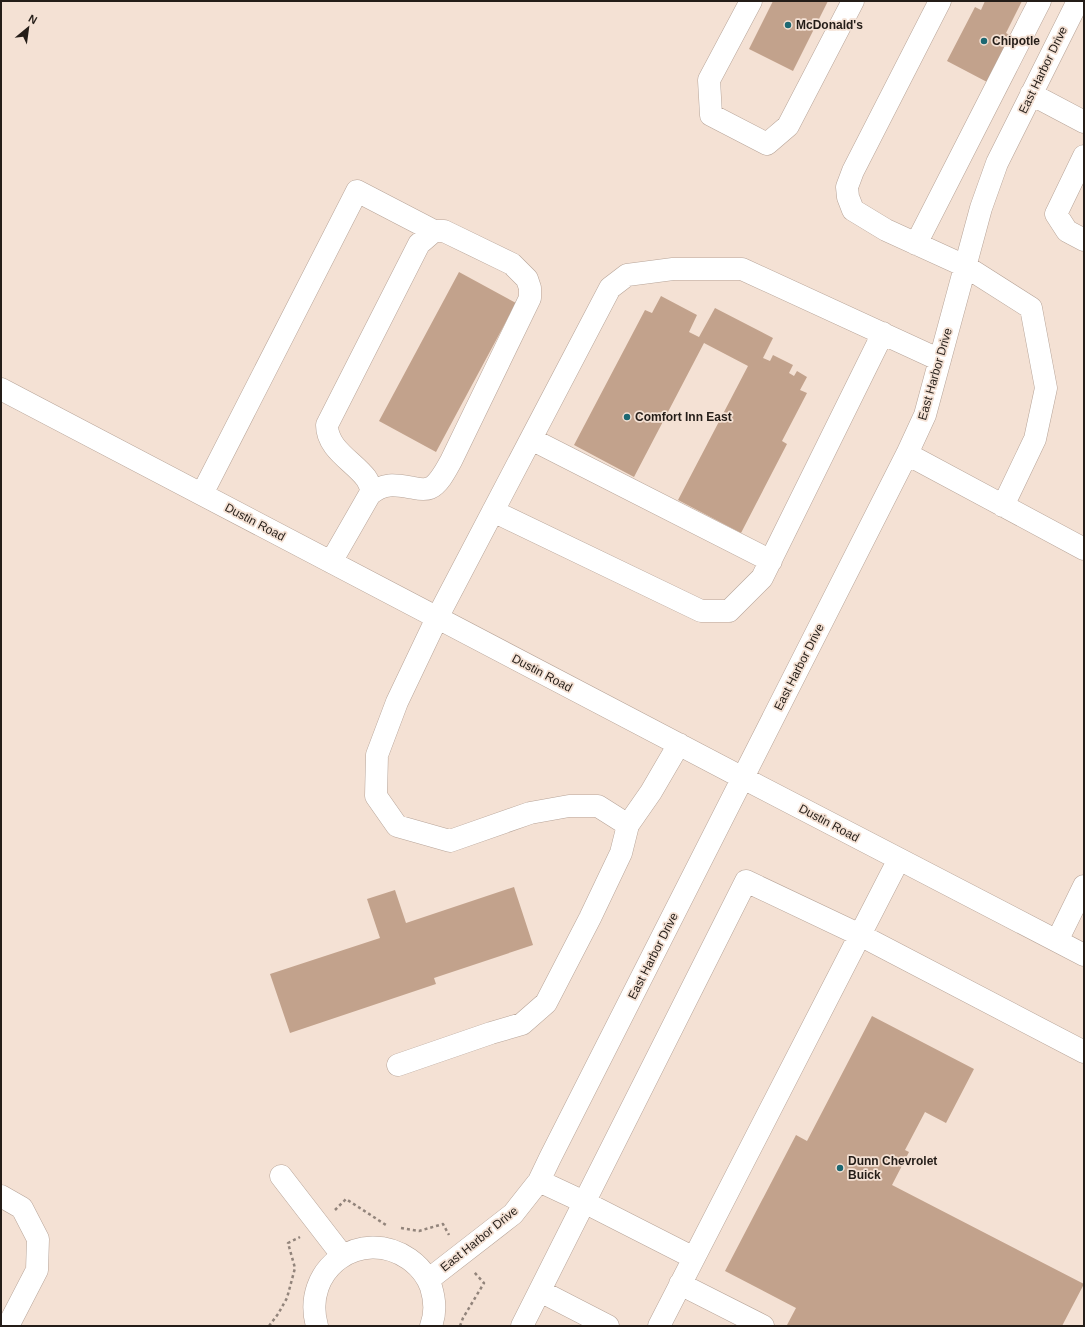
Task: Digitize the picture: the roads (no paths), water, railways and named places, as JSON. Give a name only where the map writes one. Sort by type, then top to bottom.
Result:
[{"type":"street","points":[[751,1],[709,80],[711,115],[767,144],[788,126],[853,1]]},
{"type":"street","points":[[940,1],[853,171],[847,186],[848,197],[854,210],[886,230],[965,266],[1031,308],[1046,388],[1035,439],[1003,506]]},
{"type":"street","points":[[916,244],[1040,1]]},
{"type":"street","name":"East Harbor Drive","points":[[428,1280],[513,1214],[539,1181],[907,454],[925,415],[981,208],[997,163],[1078,1]]},
{"type":"street","points":[[1031,94],[1084,122]]},
{"type":"street","points":[[1056,214],[1084,156]]},
{"type":"street","points":[[202,494],[357,191],[434,231],[444,231],[512,264],[526,279],[530,288],[530,298],[451,461],[438,481],[430,488],[422,490],[395,485],[381,487],[370,494],[331,562]]},
{"type":"street","points":[[1056,214],[1084,227]]},
{"type":"street","points":[[1056,214],[1067,231],[1084,240]]},
{"type":"street","points":[[373,492],[366,478],[331,442],[327,431],[327,425],[419,244],[434,231]]},
{"type":"street","points":[[628,825],[598,806],[569,806],[530,813],[450,841],[397,826],[376,796],[377,755],[397,702],[437,618],[610,288],[627,275],[673,269],[742,269],[940,360]]},
{"type":"street","points":[[493,511],[701,611],[729,611],[762,578],[883,333]]},
{"type":"street","name":"Dustin Road","points":[[1,389],[1084,955]]},
{"type":"street","points":[[531,439],[771,561]]},
{"type":"street","points":[[907,454],[1084,550]]},
{"type":"street","points":[[398,1065],[522,1024],[546,1003],[590,918],[621,853],[628,825],[651,792],[679,744]]},
{"type":"street","points":[[659,1326],[899,859]]},
{"type":"street","points":[[522,1326],[746,881],[860,935],[1084,1052]]},
{"type":"street","points":[[1057,941],[1084,886]]},
{"type":"street","points":[[282,1176],[342,1255]]},
{"type":"street","points":[[539,1181],[584,1202],[694,1258]]},
{"type":"street","points":[[1,1196],[22,1208],[38,1239],[37,1270],[8,1326]]},
{"type":"street","points":[[317,1326],[314,1305],[317,1285],[328,1268],[342,1255],[361,1248],[381,1247],[400,1252],[416,1264],[428,1280],[434,1299],[434,1319],[431,1326]]},
{"type":"street","points":[[680,1284],[763,1326]]},
{"type":"street","points":[[540,1291],[608,1326]]},
{"type":"place","name":"McDonald's","points":[[788,25]]},
{"type":"place","name":"Chipotle","points":[[984,41]]},
{"type":"place","name":"Comfort Inn East","points":[[627,417]]},
{"type":"place","name":"Dunn Chevrolet Buick","points":[[840,1168]]}]
